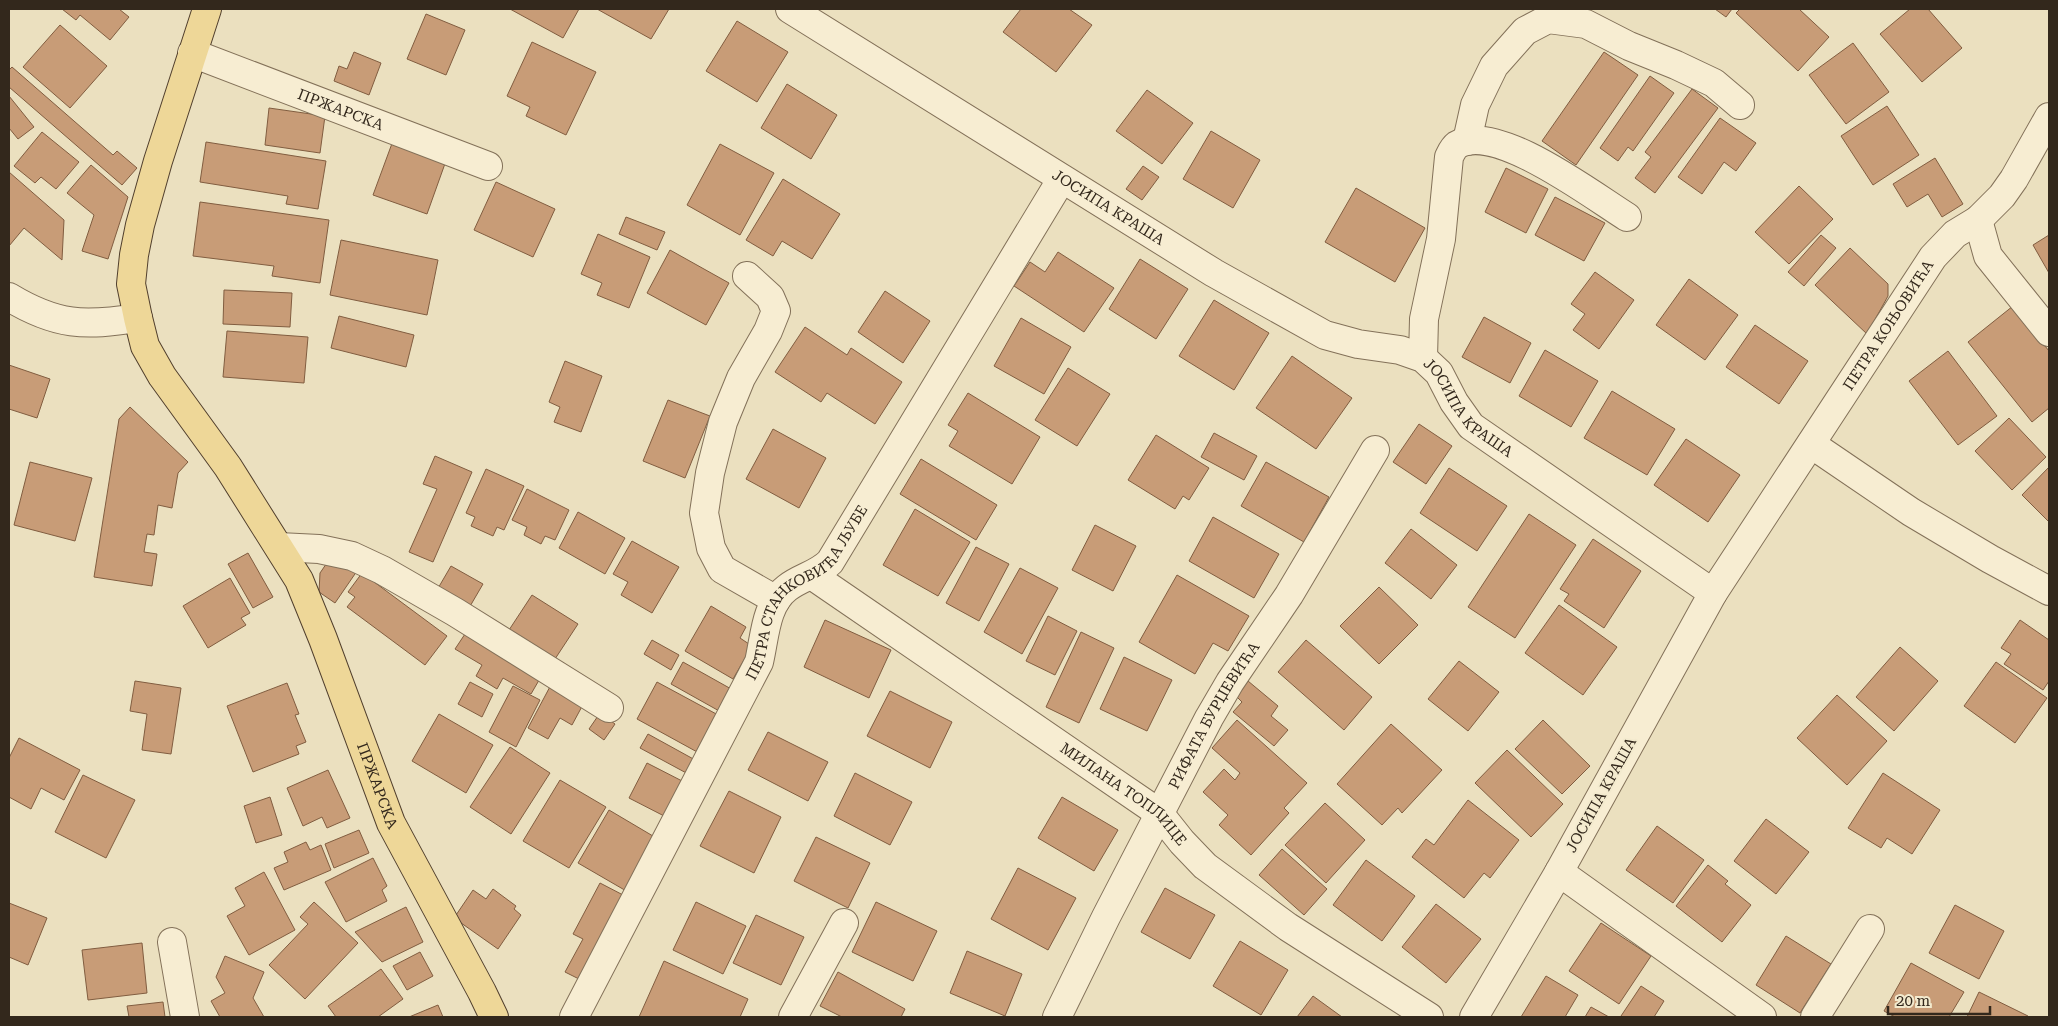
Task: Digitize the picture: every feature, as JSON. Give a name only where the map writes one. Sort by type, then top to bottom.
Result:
[{"type":"main road","name":"ПРЖАРСКА","points":[[207,9],[149,189],[134,255],[131,284],[145,346],[173,394],[215,448],[299,580],[310,604],[391,823],[494,1017]]},
{"type":"street","name":"ЈОСИПА КРАША","points":[[790,9],[942,102],[1061,180],[1214,273],[1325,335],[1358,344],[1400,350],[1422,358],[1439,373],[1454,402],[1472,426],[1712,593],[1559,872],[1474,1017]]},
{"type":"street","points":[[1467,141],[1475,104],[1494,66],[1525,31],[1548,19],[1586,24],[1629,46],[1714,83],[1740,104]]},
{"type":"street","name":"ПРЖАРСКА","points":[[192,53],[488,166]]},
{"type":"street","name":"ПЕТРА КОЊОВИЋА","points":[[1712,593],[1933,256],[1955,234],[1978,220],[2002,196],[2014,179],[2049,117]]},
{"type":"street","points":[[1422,358],[1424,319],[1441,239],[1449,158],[1455,146],[1467,141],[1490,141],[1525,153],[1627,217]]},
{"type":"street","name":"ПЕТРА СТАНКОВИЋА ЉУБЕ","points":[[574,1017],[759,662],[767,617],[776,600],[786,588],[813,576],[830,562],[1061,180]]},
{"type":"street","points":[[1978,220],[1988,256],[2049,332]]},
{"type":"street","points":[[747,276],[770,297],[776,311],[768,331],[741,378],[724,422],[710,473],[704,513],[711,548],[722,569],[776,600]]},
{"type":"street","points":[[9,297],[52,318],[73,322],[100,324],[138,318]]},
{"type":"street","points":[[1811,444],[1911,512],[1990,559],[2049,591]]},
{"type":"street","name":"РИФАТА БУРЏЕВИЋА","points":[[1057,1017],[1159,813],[1226,690],[1289,595],[1376,450]]},
{"type":"street","points":[[279,547],[319,550],[352,556],[382,570],[454,612],[609,708]]},
{"type":"street","name":"МИЛАНА ТОПЛИЦЕ","points":[[813,576],[1159,813],[1182,842],[1206,866],[1288,927],[1429,1017]]},
{"type":"street","points":[[1559,872],[1762,1017]]},
{"type":"street","points":[[793,1017],[844,923]]},
{"type":"street","points":[[1815,1017],[1870,929]]},
{"type":"street","points":[[172,942],[185,1017]]},
{"type":"building","points":[[62,9],[119,9],[129,17],[110,40],[80,15],[76,20]]},
{"type":"building","points":[[510,9],[579,9],[563,38]]},
{"type":"building","points":[[597,9],[669,9],[651,39]]},
{"type":"building","points":[[1021,9],[1069,9],[1092,25],[1056,72],[1003,32]]},
{"type":"building","points":[[1715,9],[1732,9],[1726,17]]},
{"type":"building","points":[[1740,9],[1799,9],[1829,37],[1798,71],[1736,13]]},
{"type":"building","points":[[1910,9],[1928,9],[1962,48],[1922,82],[1880,34]]},
{"type":"building","points":[[426,14],[465,30],[446,75],[407,59]]},
{"type":"building","points":[[737,21],[788,52],[757,102],[706,71]]},
{"type":"building","points":[[60,25],[107,66],[70,108],[23,67]]},
{"type":"building","points":[[532,42],[596,72],[566,135],[526,116],[530,107],[507,96]]},
{"type":"building","points":[[1853,43],[1889,92],[1846,124],[1809,75]]},
{"type":"building","points":[[354,52],[381,63],[369,95],[334,81],[339,66],[347,69]]},
{"type":"building","points":[[1604,52],[1638,75],[1576,165],[1542,141]]},
{"type":"building","points":[[12,67],[113,155],[117,151],[137,168],[122,185],[9,87],[9,70]]},
{"type":"building","points":[[1650,76],[1674,93],[1633,151],[1628,147],[1618,161],[1600,148]]},
{"type":"building","points":[[787,84],[837,115],[811,159],[761,128]]},
{"type":"building","points":[[1692,89],[1718,108],[1655,193],[1635,178],[1651,157],[1645,152]]},
{"type":"building","points":[[1147,90],[1193,123],[1162,164],[1116,131]]},
{"type":"building","points":[[9,96],[34,127],[18,139],[9,128]]},
{"type":"building","points":[[1887,106],[1919,155],[1873,185],[1841,136]]},
{"type":"building","points":[[269,108],[325,116],[320,153],[265,145]]},
{"type":"building","points":[[1720,118],[1756,143],[1736,171],[1724,162],[1702,194],[1678,177]]},
{"type":"building","points":[[1211,131],[1260,160],[1233,208],[1183,179]]},
{"type":"building","points":[[42,132],[79,162],[56,189],[41,177],[35,183],[14,166]]},
{"type":"building","points":[[394,138],[447,158],[427,214],[373,195]]},
{"type":"building","points":[[206,142],[326,161],[318,209],[286,204],[288,196],[200,182]]},
{"type":"building","points":[[720,144],[774,173],[740,235],[687,205]]},
{"type":"building","points":[[1935,158],[1963,204],[1942,217],[1928,194],[1907,207],[1893,184]]},
{"type":"building","points":[[91,165],[128,197],[108,259],[82,251],[94,215],[67,193]]},
{"type":"building","points":[[1143,166],[1159,177],[1142,200],[1126,189]]},
{"type":"building","points":[[1506,168],[1548,189],[1526,233],[1485,212]]},
{"type":"building","points":[[9,172],[64,220],[62,260],[24,228],[9,246]]},
{"type":"building","points":[[783,179],[840,214],[812,259],[782,241],[773,256],[746,240]]},
{"type":"building","points":[[496,182],[555,209],[533,257],[474,230]]},
{"type":"building","points":[[1799,186],[1833,219],[1789,264],[1755,232]]},
{"type":"building","points":[[1356,188],[1425,228],[1395,282],[1325,242]]},
{"type":"building","points":[[1555,197],[1605,223],[1584,261],[1535,235]]},
{"type":"building","points":[[200,202],[329,220],[320,283],[272,276],[274,266],[193,256]]},
{"type":"building","points":[[626,217],[665,232],[657,250],[619,234]]},
{"type":"building","points":[[598,234],[650,257],[629,308],[597,295],[602,283],[581,274]]},
{"type":"building","points":[[1821,235],[1836,248],[1804,286],[1788,272]]},
{"type":"building","points":[[2049,235],[2049,273],[2033,245]]},
{"type":"building","points":[[341,240],[438,260],[427,315],[330,295]]},
{"type":"building","points":[[1850,248],[1888,284],[1888,296],[1867,334],[1815,285]]},
{"type":"building","points":[[670,250],[729,283],[706,325],[647,293]]},
{"type":"building","points":[[1058,252],[1114,288],[1084,332],[1014,286],[1030,262],[1045,272]]},
{"type":"building","points":[[1140,259],[1188,289],[1156,339],[1109,309]]},
{"type":"building","points":[[1595,272],[1634,300],[1599,349],[1573,330],[1585,314],[1571,304]]},
{"type":"building","points":[[1689,279],[1738,315],[1705,360],[1656,325]]},
{"type":"building","points":[[224,290],[292,293],[290,327],[223,324]]},
{"type":"building","points":[[885,291],[930,321],[903,363],[858,332]]},
{"type":"building","points":[[1214,300],[1269,333],[1234,390],[1179,356]]},
{"type":"building","points":[[2013,306],[2049,351],[2049,408],[2032,422],[1968,342]]},
{"type":"building","points":[[339,316],[414,335],[406,367],[331,348]]},
{"type":"building","points":[[1484,317],[1531,343],[1510,383],[1462,357]]},
{"type":"building","points":[[1021,318],[1071,347],[1044,394],[994,366]]},
{"type":"building","points":[[1755,325],[1808,361],[1779,404],[1726,367]]},
{"type":"building","points":[[805,327],[847,355],[851,348],[902,382],[875,424],[827,393],[821,402],[775,372]]},
{"type":"building","points":[[227,331],[308,337],[304,383],[223,377]]},
{"type":"building","points":[[1545,350],[1598,381],[1571,427],[1519,396]]},
{"type":"building","points":[[1948,351],[1997,416],[1958,445],[1909,381]]},
{"type":"building","points":[[1292,356],[1352,398],[1316,449],[1256,408]]},
{"type":"building","points":[[565,361],[602,376],[581,432],[554,422],[560,407],[549,402]]},
{"type":"building","points":[[9,365],[50,379],[37,418],[9,409]]},
{"type":"building","points":[[1068,368],[1110,394],[1077,446],[1035,420]]},
{"type":"building","points":[[1612,391],[1675,429],[1647,475],[1584,438]]},
{"type":"building","points":[[968,393],[1040,437],[1012,484],[949,446],[958,431],[948,425]]},
{"type":"building","points":[[668,400],[710,416],[685,478],[643,461]]},
{"type":"building","points":[[130,407],[188,462],[178,473],[172,508],[158,505],[154,535],[147,534],[144,552],[157,554],[152,586],[94,577],[119,419]]},
{"type":"building","points":[[2009,418],[2046,457],[2012,490],[1975,451]]},
{"type":"building","points":[[1419,424],[1452,446],[1426,484],[1393,462]]},
{"type":"building","points":[[773,429],[826,458],[799,508],[746,479]]},
{"type":"building","points":[[1214,433],[1257,456],[1244,480],[1201,457]]},
{"type":"building","points":[[1156,435],[1209,468],[1189,500],[1183,496],[1175,509],[1128,480]]},
{"type":"building","points":[[1686,439],[1740,475],[1708,522],[1654,485]]},
{"type":"building","points":[[435,456],[472,472],[433,562],[409,552],[437,489],[423,484]]},
{"type":"building","points":[[921,459],[997,505],[976,540],[900,494]]},
{"type":"building","points":[[30,462],[92,478],[75,541],[14,525]]},
{"type":"building","points":[[1266,462],[1329,497],[1304,542],[1241,506]]},
{"type":"building","points":[[2049,467],[2049,522],[2022,495]]},
{"type":"building","points":[[1449,468],[1507,506],[1477,551],[1420,513]]},
{"type":"building","points":[[486,469],[524,486],[504,530],[497,527],[493,536],[471,526],[475,517],[466,513]]},
{"type":"building","points":[[527,489],[569,510],[555,540],[545,536],[541,544],[524,535],[527,527],[512,520]]},
{"type":"building","points":[[915,509],[970,542],[938,596],[883,565]]},
{"type":"building","points":[[578,512],[625,538],[605,574],[559,548]]},
{"type":"building","points":[[1529,514],[1576,545],[1515,638],[1468,607]]},
{"type":"building","points":[[1213,517],[1279,554],[1254,598],[1189,561]]},
{"type":"building","points":[[1095,525],[1136,546],[1113,591],[1072,570]]},
{"type":"building","points":[[1411,529],[1457,565],[1431,599],[1385,563]]},
{"type":"building","points":[[1593,539],[1641,571],[1604,628],[1564,601],[1569,594],[1560,589]]},
{"type":"building","points":[[632,541],[679,567],[652,613],[621,595],[628,582],[613,574]]},
{"type":"building","points":[[976,547],[1009,564],[979,621],[946,603]]},
{"type":"building","points":[[248,553],[273,597],[253,608],[228,564]]},
{"type":"building","points":[[333,554],[357,571],[335,603],[319,592],[320,573]]},
{"type":"building","points":[[451,566],[483,584],[469,608],[437,590]]},
{"type":"building","points":[[1020,568],[1058,588],[1022,654],[984,632]]},
{"type":"building","points":[[362,573],[447,636],[425,665],[347,607],[355,597],[348,592]]},
{"type":"building","points":[[1177,575],[1249,616],[1228,651],[1213,643],[1195,674],[1139,642]]},
{"type":"building","points":[[230,578],[250,613],[241,618],[246,625],[208,648],[183,606]]},
{"type":"building","points":[[1379,587],[1418,625],[1379,664],[1340,626]]},
{"type":"building","points":[[532,595],[578,624],[555,659],[509,630]]},
{"type":"building","points":[[1559,605],[1617,647],[1583,695],[1525,653]]},
{"type":"building","points":[[711,606],[746,627],[740,638],[752,646],[733,679],[685,651]]},
{"type":"building","points":[[1048,616],[1077,631],[1055,675],[1026,661]]},
{"type":"building","points":[[825,620],[891,650],[869,698],[804,667]]},
{"type":"building","points":[[2020,620],[2049,640],[2049,681],[2043,690],[2004,664],[2011,654],[2001,648]]},
{"type":"building","points":[[467,631],[542,675],[531,694],[503,678],[497,689],[476,676],[482,665],[455,649]]},
{"type":"building","points":[[1081,632],[1114,648],[1079,723],[1046,707]]},
{"type":"building","points":[[652,640],[679,655],[671,670],[644,654]]},
{"type":"building","points":[[1306,640],[1372,697],[1344,730],[1278,672]]},
{"type":"building","points":[[1900,647],[1938,681],[1894,731],[1856,697]]},
{"type":"building","points":[[1124,657],[1172,680],[1147,731],[1100,709]]},
{"type":"building","points":[[1459,661],[1499,692],[1468,731],[1428,699]]},
{"type":"building","points":[[683,662],[733,690],[721,712],[671,684]]},
{"type":"building","points":[[1996,662],[2047,698],[2015,743],[1964,706]]},
{"type":"building","points":[[135,681],[181,688],[171,754],[142,750],[147,714],[130,711]]},
{"type":"building","points":[[553,681],[586,699],[572,725],[560,718],[548,739],[528,728]]},
{"type":"building","points":[[1248,681],[1278,706],[1271,716],[1288,730],[1274,746],[1233,712],[1242,702],[1236,696]]},
{"type":"building","points":[[470,682],[493,694],[482,717],[458,704]]},
{"type":"building","points":[[657,682],[720,716],[699,753],[637,719]]},
{"type":"building","points":[[287,683],[299,714],[295,715],[306,742],[296,746],[299,754],[253,772],[227,706]]},
{"type":"building","points":[[513,686],[540,700],[516,747],[489,732]]},
{"type":"building","points":[[890,691],[952,722],[930,768],[867,736]]},
{"type":"building","points":[[1837,695],[1887,741],[1847,785],[1797,738]]},
{"type":"building","points":[[600,713],[615,724],[604,740],[589,729]]},
{"type":"building","points":[[439,714],[493,745],[466,793],[412,761]]},
{"type":"building","points":[[1237,720],[1307,783],[1284,808],[1289,813],[1251,855],[1219,825],[1228,815],[1203,792],[1224,769],[1235,780],[1240,773],[1212,748]]},
{"type":"building","points":[[1543,720],[1590,766],[1562,794],[1515,749]]},
{"type":"building","points":[[1391,724],[1442,770],[1402,813],[1398,808],[1382,825],[1337,784]]},
{"type":"building","points":[[768,732],[828,762],[808,801],[748,770]]},
{"type":"building","points":[[648,734],[697,761],[690,775],[640,748]]},
{"type":"building","points":[[19,738],[80,770],[64,800],[41,788],[31,809],[9,797],[9,758]]},
{"type":"building","points":[[510,747],[550,773],[511,834],[470,807]]},
{"type":"building","points":[[1507,750],[1563,804],[1531,837],[1475,783]]},
{"type":"building","points":[[647,763],[686,783],[668,818],[629,798]]},
{"type":"building","points":[[328,770],[350,818],[327,828],[322,817],[303,826],[287,788]]},
{"type":"building","points":[[855,773],[912,802],[890,845],[834,816]]},
{"type":"building","points":[[1883,773],[1940,810],[1912,854],[1887,838],[1881,848],[1848,828]]},
{"type":"building","points":[[83,775],[135,800],[106,858],[55,832]]},
{"type":"building","points":[[560,780],[606,807],[569,868],[523,841]]},
{"type":"building","points":[[729,791],[781,817],[754,873],[700,846]]},
{"type":"building","points":[[270,797],[282,835],[256,843],[244,806]]},
{"type":"building","points":[[1062,797],[1118,830],[1094,871],[1038,838]]},
{"type":"building","points":[[1468,800],[1519,840],[1490,878],[1484,873],[1464,898],[1412,857],[1426,839],[1434,845]]},
{"type":"building","points":[[1325,803],[1365,840],[1326,883],[1285,845]]},
{"type":"building","points":[[609,810],[658,839],[628,892],[578,863]]},
{"type":"building","points":[[1766,819],[1809,852],[1776,894],[1734,861]]},
{"type":"building","points":[[1657,826],[1704,860],[1673,903],[1626,870]]},
{"type":"building","points":[[359,830],[369,853],[334,868],[325,844]]},
{"type":"building","points":[[816,837],[870,863],[848,908],[794,881]]},
{"type":"building","points":[[306,842],[310,850],[321,845],[331,870],[284,890],[274,868],[288,862],[284,852]]},
{"type":"building","points":[[1282,849],[1327,889],[1304,915],[1259,875]]},
{"type":"building","points":[[373,858],[387,886],[382,890],[387,901],[346,922],[325,882]]},
{"type":"building","points":[[1366,860],[1415,896],[1382,941],[1333,905]]},
{"type":"building","points":[[1708,865],[1728,881],[1725,884],[1751,905],[1722,942],[1676,906]]},
{"type":"building","points":[[1018,868],[1076,898],[1048,950],[991,919]]},
{"type":"building","points":[[264,872],[295,930],[249,955],[227,916],[245,906],[235,888]]},
{"type":"building","points":[[600,883],[625,896],[581,980],[565,972],[583,939],[573,934]]},
{"type":"building","points":[[1165,888],[1215,915],[1190,959],[1141,932]]},
{"type":"building","points":[[493,889],[516,906],[514,909],[521,915],[498,949],[454,918],[473,890],[486,899]]},
{"type":"building","points":[[314,902],[358,943],[305,999],[269,965],[308,924],[300,917]]},
{"type":"building","points":[[696,902],[746,926],[723,974],[673,950]]},
{"type":"building","points":[[876,902],[937,931],[913,981],[852,952]]},
{"type":"building","points":[[9,903],[47,918],[28,965],[9,957]]},
{"type":"building","points":[[1436,904],[1481,939],[1446,983],[1402,947]]},
{"type":"building","points":[[1955,905],[2004,931],[1979,979],[1929,953]]},
{"type":"building","points":[[406,907],[423,942],[382,962],[355,932]]},
{"type":"building","points":[[756,915],[804,937],[781,985],[733,963]]},
{"type":"building","points":[[1601,923],[1651,956],[1619,1004],[1569,971]]},
{"type":"building","points":[[1786,936],[1831,964],[1800,1013],[1756,985]]},
{"type":"building","points":[[1240,941],[1288,970],[1261,1015],[1213,986]]},
{"type":"building","points":[[142,943],[147,993],[88,1000],[82,950]]},
{"type":"building","points":[[967,951],[1022,974],[1005,1016],[950,993]]},
{"type":"building","points":[[420,952],[433,976],[407,990],[393,966]]},
{"type":"building","points":[[225,956],[264,972],[253,998],[264,1017],[220,1017],[211,1001],[225,993],[216,977]]},
{"type":"building","points":[[664,961],[748,999],[740,1017],[639,1017]]},
{"type":"building","points":[[1911,963],[1964,992],[1949,1017],[1895,1017],[1884,1011]]},
{"type":"building","points":[[381,969],[403,999],[378,1017],[336,1017],[328,1006]]},
{"type":"building","points":[[838,972],[905,1009],[901,1017],[842,1017],[820,1006]]},
{"type":"building","points":[[1546,976],[1578,995],[1565,1017],[1521,1017]]},
{"type":"building","points":[[1641,986],[1664,1001],[1654,1017],[1621,1016]]},
{"type":"building","points":[[1979,992],[2028,1016],[1967,1017]]},
{"type":"building","points":[[1313,996],[1342,1017],[1297,1017]]},
{"type":"building","points":[[163,1002],[165,1017],[129,1017],[127,1006]]},
{"type":"building","points":[[438,1005],[443,1017],[409,1017]]},
{"type":"building","points":[[1591,1007],[1609,1017],[1585,1017]]}]
